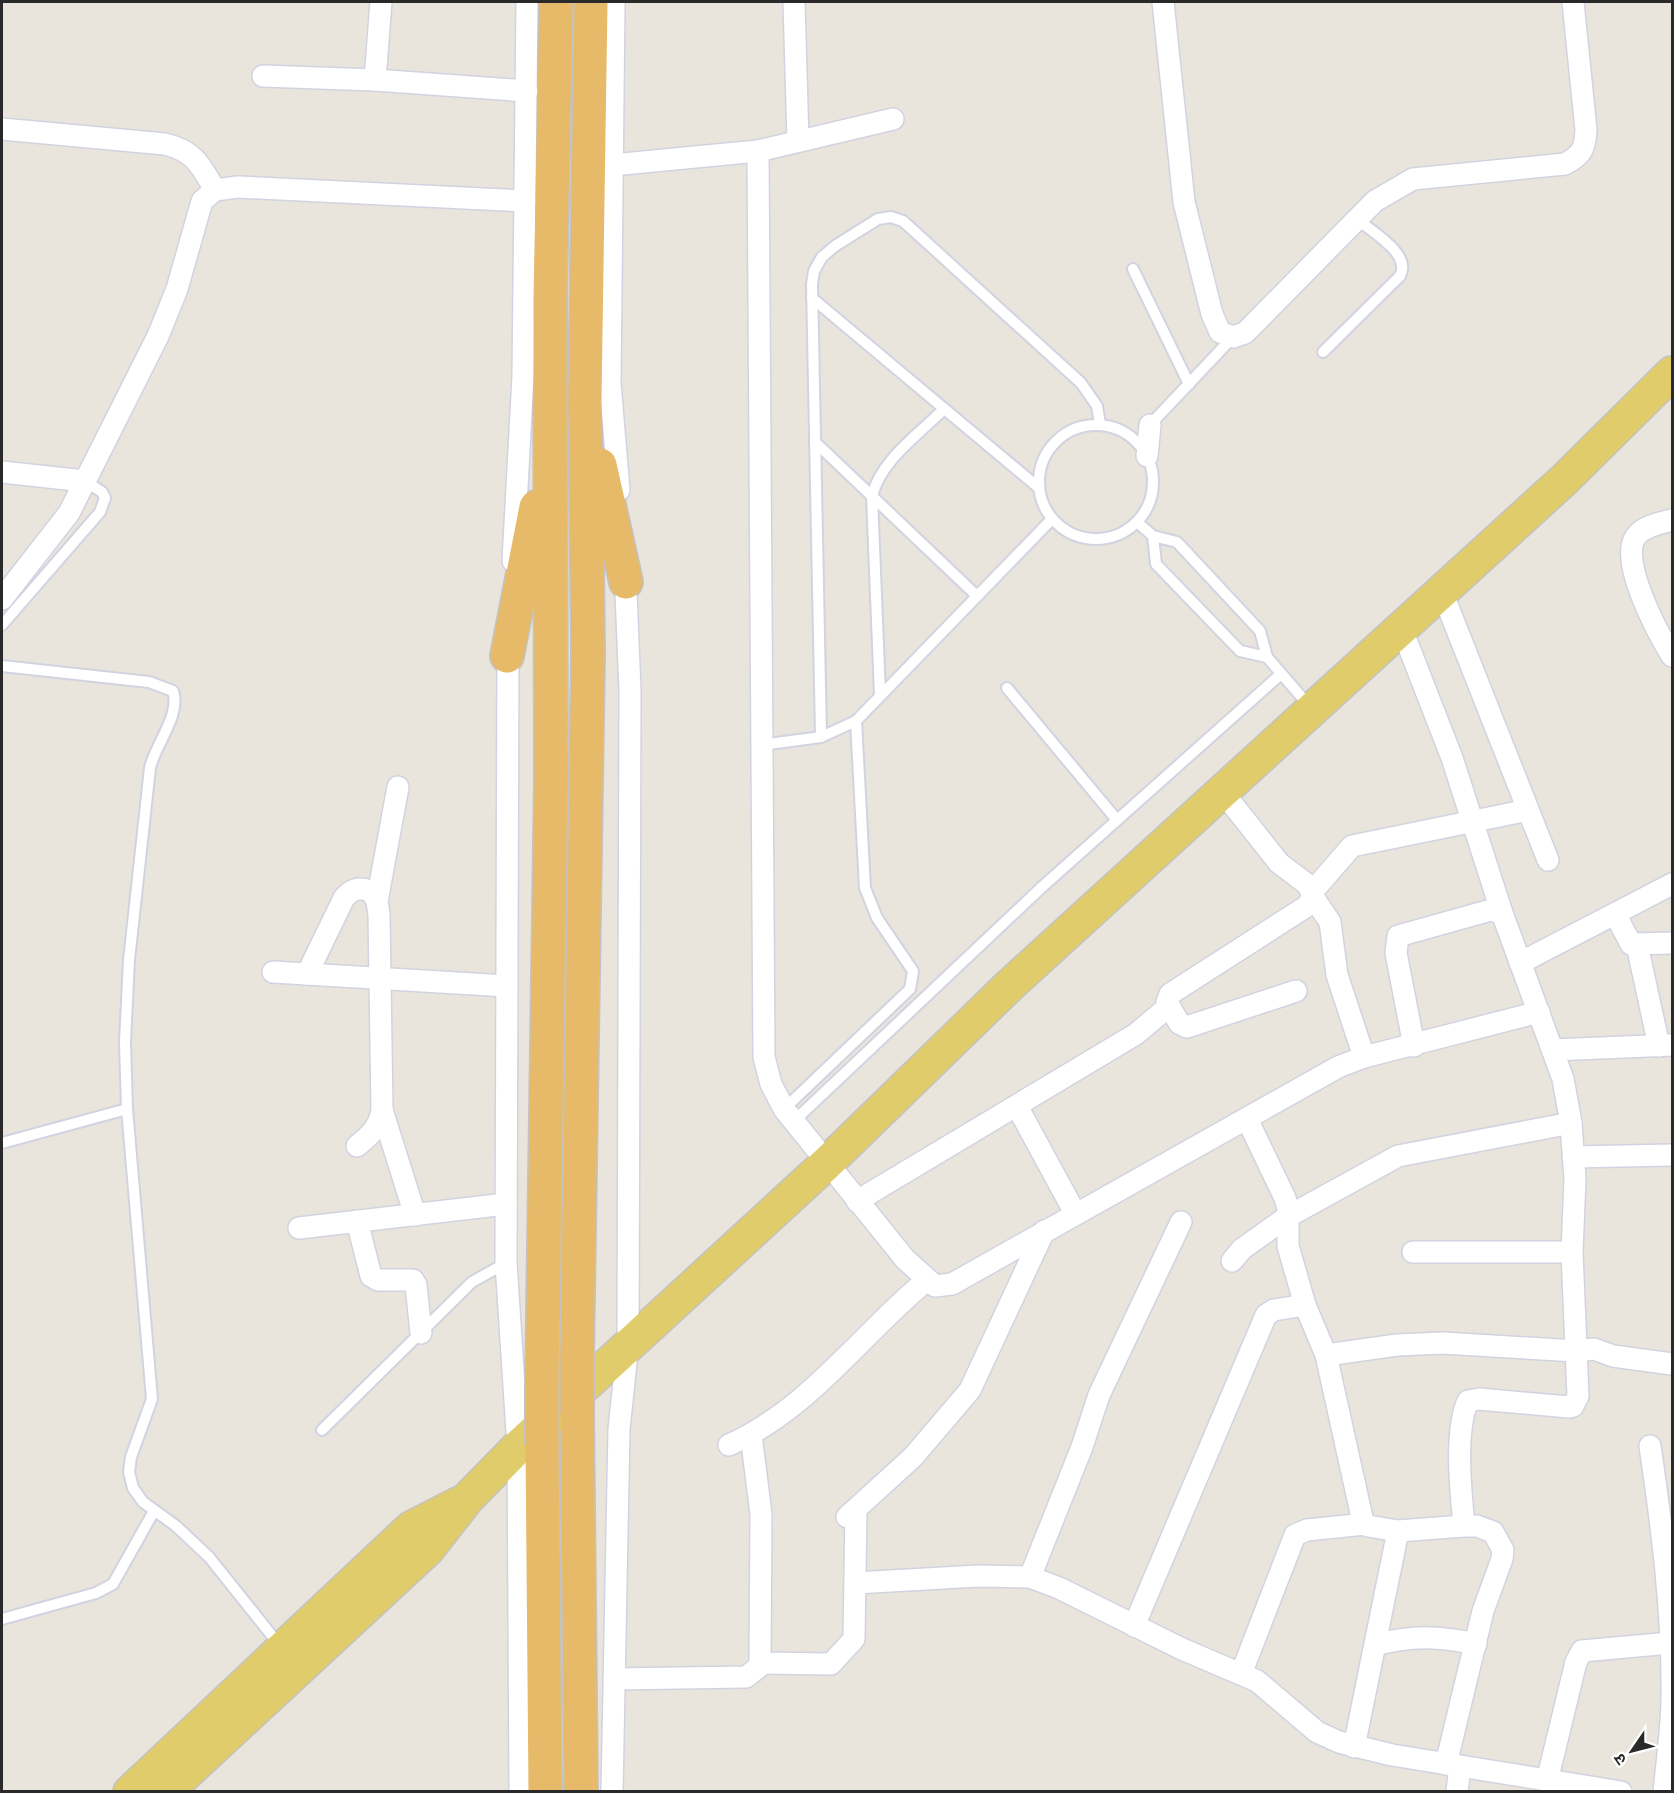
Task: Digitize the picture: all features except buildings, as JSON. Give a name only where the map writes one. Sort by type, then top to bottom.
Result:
[{"type":"highway","points":[[545,1791],[530,1446],[542,1383],[551,780],[551,432],[556,2]]},
{"type":"highway","points":[[581,1791],[578,1355],[588,653],[585,399],[591,2]]},
{"type":"highway","points":[[585,399],[626,582]]},
{"type":"highway","points":[[507,656],[551,432]]},
{"type":"main road","points":[[166,1791],[428,1549],[468,1499],[530,1446],[628,1344],[826,1164],[1010,985],[1573,471],[1672,374]]},
{"type":"main road","points":[[130,1791],[411,1528],[468,1499]]},
{"type":"street","points":[[375,80],[381,2]]},
{"type":"street","points":[[520,1791],[530,1446],[506,1263],[507,656],[523,376],[527,2]]},
{"type":"street","points":[[612,1791],[619,1429],[628,1344],[630,690],[626,582],[610,383],[614,2]]},
{"type":"street","points":[[795,2],[798,141]]},
{"type":"street","points":[[1162,2],[1184,202],[1212,314],[1220,332],[1233,337],[1245,333],[1375,201],[1413,179],[1565,164],[1579,157],[1585,146],[1586,130],[1573,2]]},
{"type":"street","points":[[263,76],[375,80],[527,91]]},
{"type":"street","points":[[612,165],[758,151],[893,119]]},
{"type":"street","points":[[2,129],[165,144],[181,148],[198,161],[215,190]]},
{"type":"street","points":[[758,151],[764,1057],[771,1084],[788,1116],[857,1201],[881,1226],[905,1258],[927,1280],[940,1287],[952,1284],[1338,1067],[1364,1057],[1539,1012]]},
{"type":"street","points":[[2,599],[92,486],[177,289],[202,201],[215,190],[238,187],[525,201]]},
{"type":"street","points":[[2,472],[92,486]]},
{"type":"street","points":[[1672,520],[1648,526],[1636,535],[1632,546],[1635,580],[1672,656]]},
{"type":"street","points":[[1442,592],[1548,860]]},
{"type":"street","points":[[1401,627],[1448,747],[1502,913],[1563,1079],[1574,1157],[1572,1251],[1578,1396],[1573,1406],[1553,1407],[1479,1399],[1468,1401],[1463,1413],[1459,1470],[1464,1526]]},
{"type":"street","points":[[357,1146],[374,1131],[380,1122],[381,977],[376,901],[399,787]]},
{"type":"street","points":[[1222,791],[1280,863],[1302,878],[1330,922],[1337,975],[1364,1057]]},
{"type":"street","points":[[1296,991],[1192,1026],[1179,1023],[1168,1006],[1167,998],[1299,911],[1352,846],[1528,810]]},
{"type":"street","points":[[1520,963],[1672,885]]},
{"type":"street","points":[[307,974],[344,898],[351,890],[361,888],[371,891],[376,901]]},
{"type":"street","points":[[1414,1046],[1396,953],[1398,936],[1491,910],[1502,913]]},
{"type":"street","points":[[1615,914],[1627,941],[1637,945],[1672,943]]},
{"type":"street","points":[[1553,1050],[1666,1045],[1637,945]]},
{"type":"street","points":[[273,972],[507,986]]},
{"type":"street","points":[[857,1201],[1017,1108],[1136,1035],[1168,1006]]},
{"type":"street","points":[[1017,1108],[1075,1213]]},
{"type":"street","points":[[381,1110],[416,1215]]},
{"type":"street","points":[[1247,1119],[1285,1198],[1288,1246],[1305,1305],[1326,1355],[1365,1524]]},
{"type":"street","points":[[1232,1261],[1242,1249],[1287,1217],[1398,1156],[1571,1123]]},
{"type":"street","points":[[1574,1157],[1672,1155]]},
{"type":"street","points":[[299,1228],[506,1204]]},
{"type":"street","points":[[357,1221],[371,1276],[378,1280],[413,1280],[416,1285],[421,1333]]},
{"type":"street","points":[[1030,1577],[1082,1447],[1099,1395],[1181,1222]]},
{"type":"street","points":[[751,1435],[761,1514],[760,1663],[831,1664],[854,1639],[855,1583],[850,1514],[913,1457],[970,1390],[1044,1231]]},
{"type":"street","points":[[1413,1252],[1572,1251]]},
{"type":"street","points":[[729,1445],[751,1435],[835,1369],[892,1308],[927,1280]]},
{"type":"street","points":[[1134,1626],[1266,1315],[1274,1310],[1305,1305]]},
{"type":"street","points":[[1326,1355],[1397,1345],[1443,1343],[1576,1352],[1594,1349],[1613,1356],[1672,1364]]},
{"type":"street","points":[[1650,1446],[1659,1508],[1670,1643],[1672,1698],[1664,1791]]},
{"type":"street","points":[[1241,1674],[1295,1535],[1307,1530],[1365,1524],[1398,1531],[1477,1526],[1493,1532],[1503,1550],[1476,1644],[1453,1765],[1457,1791]]},
{"type":"street","points":[[1354,1747],[1398,1531]]},
{"type":"street","points":[[855,1583],[978,1576],[1030,1577],[1059,1588],[1134,1626],[1270,1689],[1317,1732],[1354,1747],[1621,1791]]},
{"type":"street","points":[[1376,1644],[1402,1637],[1423,1636],[1445,1637],[1476,1644]]},
{"type":"street","points":[[1547,1780],[1575,1662],[1582,1652],[1670,1643]]},
{"type":"street","points":[[614,1679],[746,1677],[764,1663]]},
{"type":"lane","points":[[821,736],[812,298],[814,271],[822,257],[835,246],[878,219],[891,217],[903,221],[1082,383],[1097,406],[1100,424]]},
{"type":"lane","points":[[1323,352],[1400,276],[1404,269],[1402,260],[1394,250],[1357,219]]},
{"type":"lane","points":[[1133,269],[1189,384]]},
{"type":"lane","points":[[812,298],[1039,488]]},
{"type":"lane","points":[[1144,441],[1189,384],[1233,337]]},
{"type":"lane","points":[[880,695],[872,496],[876,481],[884,468],[944,409]]},
{"type":"lane","points":[[1100,424],[1119,429],[1144,441],[1153,476],[1152,496],[1138,523],[1115,536],[1098,539],[1081,537],[1065,530],[1052,519],[1043,504],[1039,488],[1040,468],[1048,449],[1062,435],[1080,426],[1100,424]]},
{"type":"lane","points":[[815,442],[977,596]]},
{"type":"lane","points":[[2,625],[100,512],[104,505],[92,486]]},
{"type":"lane","points":[[761,745],[821,736],[856,721],[1052,519]]},
{"type":"lane","points":[[1138,523],[1153,536],[1177,542],[1260,631],[1267,657],[1311,709]]},
{"type":"lane","points":[[1153,536],[1156,564],[1239,651],[1267,657]]},
{"type":"lane","points":[[2,666],[149,682],[173,691],[176,699],[174,710],[157,745],[150,768],[129,960],[125,1042],[127,1109],[152,1399],[131,1457],[129,1472],[133,1488],[142,1502],[176,1526],[209,1557],[283,1650]]},
{"type":"lane","points":[[788,1116],[1281,674]]},
{"type":"lane","points":[[1007,688],[1117,820]]},
{"type":"lane","points":[[788,1116],[910,989],[913,979],[909,963],[877,918],[865,888],[856,721]]},
{"type":"lane","points":[[2,1143],[127,1109]]},
{"type":"lane","points":[[322,1430],[472,1282],[506,1263]]},
{"type":"lane","points":[[2,1619],[96,1593],[113,1584],[154,1511]]}]
